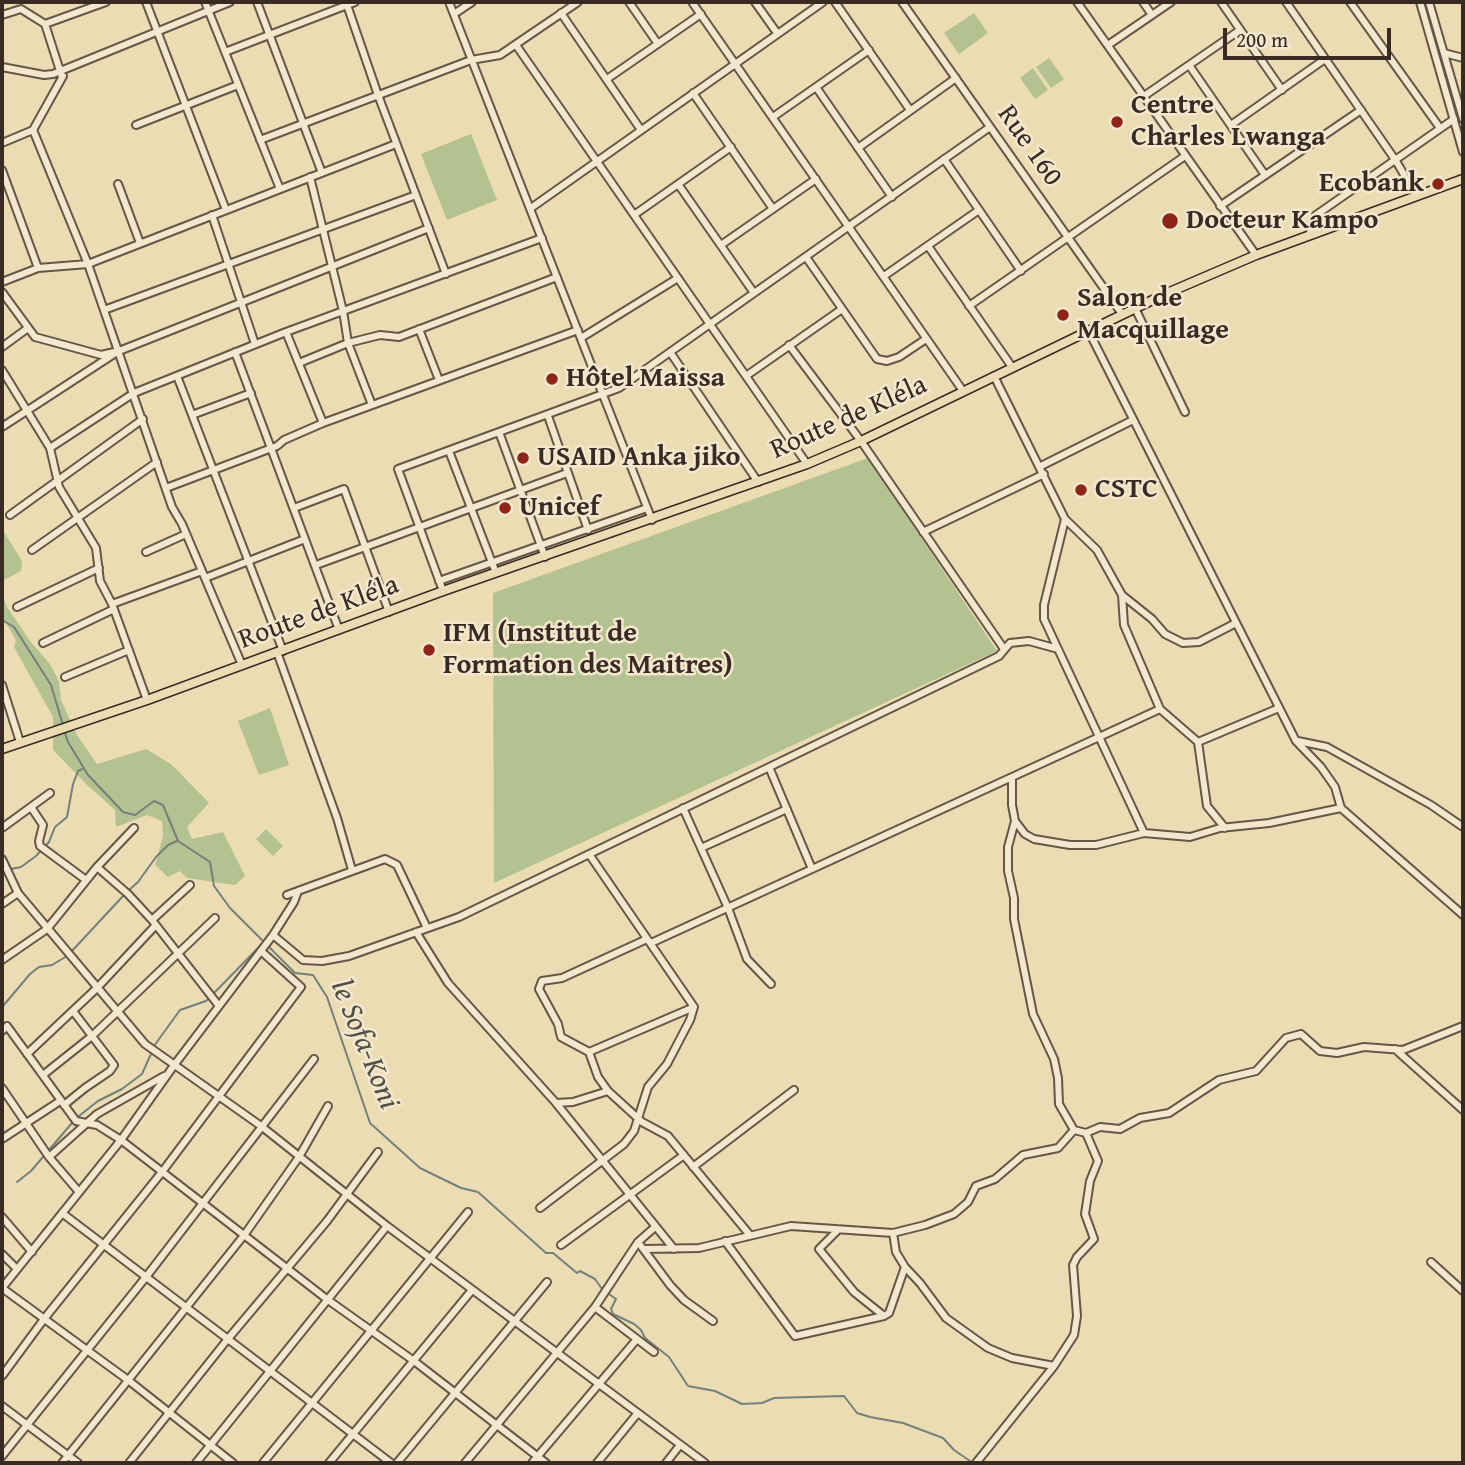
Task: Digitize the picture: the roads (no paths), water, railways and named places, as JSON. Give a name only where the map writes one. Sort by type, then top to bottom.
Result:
[{"type":"main road","name":"Route de Kléla","points":[[2,749],[147,700],[443,591],[807,464],[861,441],[1122,314],[1256,255],[1463,178]]},
{"type":"street","points":[[146,2],[226,210]]},
{"type":"street","points":[[205,2],[280,189]]},
{"type":"street","points":[[2,67],[44,75],[63,73],[230,2]]},
{"type":"street","points":[[257,2],[322,173]]},
{"type":"street","points":[[225,52],[346,3],[355,2]]},
{"type":"street","points":[[449,2],[652,520]]},
{"type":"street","points":[[454,14],[472,2]]},
{"type":"street","points":[[260,140],[471,60],[500,55],[578,2]]},
{"type":"street","points":[[629,2],[658,44]]},
{"type":"street","points":[[692,2],[963,391]]},
{"type":"street","points":[[755,2],[777,33]]},
{"type":"street","points":[[531,208],[823,2]]},
{"type":"street","points":[[835,2],[910,110]]},
{"type":"street","name":"Rue 160","points":[[902,2],[1122,314]]},
{"type":"street","points":[[1077,2],[1256,255]]},
{"type":"street","points":[[1143,2],[1152,15]]},
{"type":"street","points":[[1108,45],[1171,2]]},
{"type":"street","points":[[1221,2],[1282,90]]},
{"type":"street","points":[[1286,2],[1396,161],[1416,195]]},
{"type":"street","points":[[1350,2],[1440,128]]},
{"type":"street","points":[[1420,2],[1463,152]]},
{"type":"street","points":[[1429,2],[1463,119]]},
{"type":"street","points":[[45,24],[102,3]]},
{"type":"street","points":[[346,3],[446,274]]},
{"type":"street","points":[[2,15],[21,9],[45,24],[63,73],[33,130],[2,143]]},
{"type":"street","points":[[561,13],[641,130]]},
{"type":"street","points":[[607,79],[701,14]]},
{"type":"street","points":[[1144,96],[1240,30]]},
{"type":"street","points":[[516,45],[807,464]]},
{"type":"street","points":[[773,117],[869,50]]},
{"type":"street","points":[[1444,53],[1463,58]]},
{"type":"street","points":[[1231,125],[1325,59]]},
{"type":"street","points":[[1189,65],[1265,175]]},
{"type":"street","points":[[858,148],[956,78]]},
{"type":"street","points":[[136,125],[238,85]]},
{"type":"street","points":[[816,87],[892,197]]},
{"type":"street","points":[[693,93],[773,209]]},
{"type":"street","points":[[1220,206],[1361,110]]},
{"type":"street","points":[[1309,235],[1316,215],[1454,119]]},
{"type":"street","points":[[443,591],[398,469],[619,388],[990,127]]},
{"type":"street","points":[[33,130],[88,264],[172,507],[242,666]]},
{"type":"street","points":[[2,282],[38,268],[88,264],[396,144]]},
{"type":"street","points":[[634,215],[730,147]]},
{"type":"street","points":[[969,306],[1185,156]]},
{"type":"street","points":[[944,159],[1021,271]]},
{"type":"street","points":[[2,170],[38,268]]},
{"type":"street","points":[[310,177],[343,311],[348,343],[372,405]]},
{"type":"street","points":[[721,245],[816,179]]},
{"type":"street","points":[[118,184],[141,243]]},
{"type":"street","points":[[678,184],[754,293]]},
{"type":"street","points":[[2,197],[10,194]]},
{"type":"street","points":[[104,310],[416,195]]},
{"type":"street","points":[[884,276],[979,210]]},
{"type":"street","points":[[212,215],[255,344]]},
{"type":"street","points":[[2,292],[35,337],[102,355],[119,351],[429,228]]},
{"type":"street","points":[[50,448],[134,393],[286,332],[542,238]]},
{"type":"street","points":[[928,246],[1012,367]]},
{"type":"street","points":[[806,257],[877,359],[899,357],[926,339]]},
{"type":"street","points":[[299,363],[348,343],[380,334],[399,337],[556,277]]},
{"type":"street","points":[[581,338],[678,278]]},
{"type":"street","points":[[1135,308],[1185,412]]},
{"type":"street","points":[[746,376],[842,309]]},
{"type":"street","points":[[2,346],[28,328]]},
{"type":"street","points":[[419,329],[439,380]]},
{"type":"street","points":[[166,488],[272,448],[284,439],[323,423],[578,330]]},
{"type":"street","points":[[1088,330],[1296,741],[1335,787],[1341,808],[1463,915]]},
{"type":"street","points":[[286,332],[323,423]]},
{"type":"street","points":[[789,345],[861,441],[1004,649]]},
{"type":"street","points":[[2,427],[119,351]]},
{"type":"street","points":[[235,352],[339,630]]},
{"type":"street","points":[[670,352],[758,482]]},
{"type":"street","points":[[2,370],[50,448],[58,481],[96,548],[100,581],[113,607],[147,700]]},
{"type":"street","points":[[177,376],[248,561],[337,818],[352,870]]},
{"type":"street","points":[[995,376],[1065,519],[1097,550],[1122,595],[1152,619],[1165,634],[1183,643],[1199,642],[1236,623]]},
{"type":"street","points":[[192,415],[251,393]]},
{"type":"street","points":[[548,416],[588,530]]},
{"type":"street","points":[[10,515],[143,419]]},
{"type":"street","points":[[1041,466],[1133,420]]},
{"type":"street","points":[[499,432],[545,557]]},
{"type":"street","points":[[449,451],[496,573]]},
{"type":"street","points":[[32,550],[157,462]]},
{"type":"street","points":[[316,565],[567,472]]},
{"type":"street","points":[[923,532],[1044,474]]},
{"type":"street","points":[[294,508],[344,489],[389,612]]},
{"type":"street","points":[[439,581],[647,508]]},
{"type":"street","points":[[1065,519],[1044,605],[1044,619],[1144,833]]},
{"type":"street","points":[[146,552],[186,534]]},
{"type":"street","points":[[43,643],[113,607],[305,539]]},
{"type":"street","points":[[17,607],[99,568]]},
{"type":"street","points":[[1122,595],[1124,625],[1160,709],[1198,742],[1207,806],[1225,828]]},
{"type":"street","points":[[274,935],[303,960],[322,961],[349,956],[460,917],[999,656],[1010,643],[1029,641],[1058,649]]},
{"type":"street","points":[[65,677],[129,650]]},
{"type":"street","points":[[2,684],[20,742]]},
{"type":"street","points":[[1198,742],[1279,708]]},
{"type":"street","points":[[749,1234],[668,1136],[638,1118],[608,1091],[598,1077],[589,1052],[561,1037],[558,1024],[539,989],[542,981],[562,978],[728,908],[1160,709]]},
{"type":"street","points":[[1296,741],[1327,747],[1432,805],[1463,827]]},
{"type":"street","points":[[769,767],[812,869]]},
{"type":"street","points":[[1012,777],[1015,821],[1008,847],[1008,871],[1014,898],[1014,919],[1033,1014],[1054,1059],[1059,1104],[1074,1130],[1086,1133],[1100,1127],[1120,1129],[1140,1118],[1169,1114],[1219,1080],[1256,1071],[1286,1038],[1301,1034],[1320,1052],[1337,1053],[1364,1047],[1403,1050],[1463,1026]]},
{"type":"street","points":[[2,828],[50,793]]},
{"type":"street","points":[[32,807],[43,825],[40,846],[86,880]]},
{"type":"street","points":[[683,808],[728,908],[747,959],[771,984]]},
{"type":"street","points":[[1015,821],[1025,834],[1034,839],[1070,845],[1096,845],[1144,833],[1190,837],[1225,828],[1269,823],[1341,808]]},
{"type":"street","points":[[701,848],[787,809]]},
{"type":"street","points":[[2,960],[47,929],[97,867],[134,828]]},
{"type":"street","points":[[540,1208],[624,1144],[634,1131],[648,1087],[667,1064],[691,1020],[694,1007],[589,854]]},
{"type":"street","points":[[2,859],[18,893],[145,1044],[261,1126],[430,1259],[705,1463]]},
{"type":"street","points":[[287,895],[385,859],[396,863],[427,928]]},
{"type":"street","points":[[97,867],[126,892],[154,923],[219,1006]]},
{"type":"street","points":[[27,1054],[97,988],[190,885]]},
{"type":"street","points":[[233,1463],[128,1380],[2,1288],[121,1140],[167,1074],[274,935],[298,891]]},
{"type":"street","points":[[2,904],[18,893]]},
{"type":"street","points":[[43,1074],[92,1036],[215,918]]},
{"type":"street","points":[[416,932],[448,983],[556,1103],[674,1250]]},
{"type":"street","points":[[2,1376],[44,1319],[162,1172],[300,987],[261,951]]},
{"type":"street","points":[[589,1052],[694,1007]]},
{"type":"street","points":[[2,1139],[113,1069],[112,1062],[73,1011]]},
{"type":"street","points":[[4,1025],[76,1121],[97,1125],[121,1140],[328,1300],[414,1361],[546,1463]]},
{"type":"street","points":[[1395,1049],[1463,1110]]},
{"type":"street","points":[[2,1456],[146,1278],[314,1059]]},
{"type":"street","points":[[47,1154],[97,1114],[167,1074]]},
{"type":"street","points":[[2,1088],[47,1154],[79,1192]]},
{"type":"street","points":[[693,1167],[794,1090]]},
{"type":"street","points":[[556,1103],[573,1102],[608,1091]]},
{"type":"street","points":[[62,1463],[245,1234],[299,1157],[328,1106]]},
{"type":"street","points":[[645,1249],[699,1248],[791,1226],[893,1233],[933,1223],[954,1214],[968,1202],[976,1186],[995,1179],[1023,1155],[1058,1148],[1074,1130]]},
{"type":"street","points":[[977,1462],[1054,1366],[1074,1335],[1077,1316],[1073,1265],[1094,1239],[1085,1214],[1090,1181],[1098,1161],[1086,1133]]},
{"type":"street","points":[[129,1463],[348,1194],[378,1152]]},
{"type":"street","points":[[561,1245],[684,1155]]},
{"type":"street","points":[[263,1463],[468,1212]]},
{"type":"street","points":[[62,1213],[391,1463]]},
{"type":"street","points":[[2,1217],[32,1252]]},
{"type":"street","points":[[196,1463],[387,1226]]},
{"type":"street","points":[[465,1463],[595,1307],[638,1242],[655,1227]]},
{"type":"street","points":[[837,1231],[819,1249],[854,1292],[884,1316]]},
{"type":"street","points":[[893,1233],[896,1252],[905,1267],[958,1329],[988,1348],[1012,1358],[1054,1366]]},
{"type":"street","points":[[725,1241],[794,1336],[889,1313],[905,1267]]},
{"type":"street","points":[[638,1242],[684,1300],[713,1321]]},
{"type":"street","points":[[2,1254],[17,1269]]},
{"type":"street","points":[[1431,1262],[1463,1291]]},
{"type":"street","points":[[397,1463],[547,1282]]},
{"type":"street","points":[[329,1463],[472,1290]]},
{"type":"street","points":[[595,1307],[654,1352]]},
{"type":"street","points":[[532,1463],[637,1339]]},
{"type":"street","points":[[2,1406],[78,1463]]},
{"type":"street","points":[[597,1463],[637,1414]]},
{"type":"street","points":[[666,1463],[681,1445]]},
{"type":"waterway","name":"le Sofa-Koni","points":[[2,620],[14,627],[51,685],[63,725]]},
{"type":"waterway","name":"le Sofa-Koni","points":[[64,730],[68,742],[88,775],[123,812],[135,815],[154,801],[163,805],[178,841],[210,862],[214,886],[230,908],[295,973],[313,975],[327,997],[370,1123],[420,1168],[461,1188],[478,1192],[546,1253],[553,1253],[577,1273],[580,1271],[595,1279],[602,1289],[616,1299],[611,1309],[613,1314],[641,1330],[645,1338],[669,1357],[688,1386],[715,1391],[742,1404],[762,1403],[774,1398],[844,1396],[857,1413],[903,1423],[943,1438],[954,1450],[973,1463]]},
{"type":"waterway","points":[[11,869],[21,867],[36,856],[49,842],[55,827],[67,817],[73,784],[78,771],[82,769]]},
{"type":"waterway","points":[[128,891],[156,857],[168,845],[177,841]]},
{"type":"waterway","points":[[71,952],[124,895]]},
{"type":"waterway","points":[[213,994],[263,943]]},
{"type":"waterway","points":[[2,1022],[3,1006],[30,974],[39,967],[52,965],[67,956]]},
{"type":"waterway","points":[[154,1046],[180,1010],[209,998]]},
{"type":"waterway","points":[[79,1116],[142,1074],[151,1054]]},
{"type":"waterway","points":[[17,1182],[31,1171],[72,1123]]},
{"type":"place","name":"Centre Charles Lwanga","points":[[1117,122]]},
{"type":"place","name":"Ecobank","points":[[1438,184]]},
{"type":"place","name":"Docteur Kampo","points":[[1170,221]]},
{"type":"place","name":"Salon de Macquillage","points":[[1063,315]]},
{"type":"place","name":"Hôtel Maissa","points":[[552,379]]},
{"type":"place","name":"USAID Anka jiko","points":[[523,458]]},
{"type":"place","name":"CSTC","points":[[1081,490]]},
{"type":"place","name":"Unicef","points":[[505,508]]},
{"type":"place","name":"IFM (Institut de Formation des Maitres)","points":[[429,650]]}]
